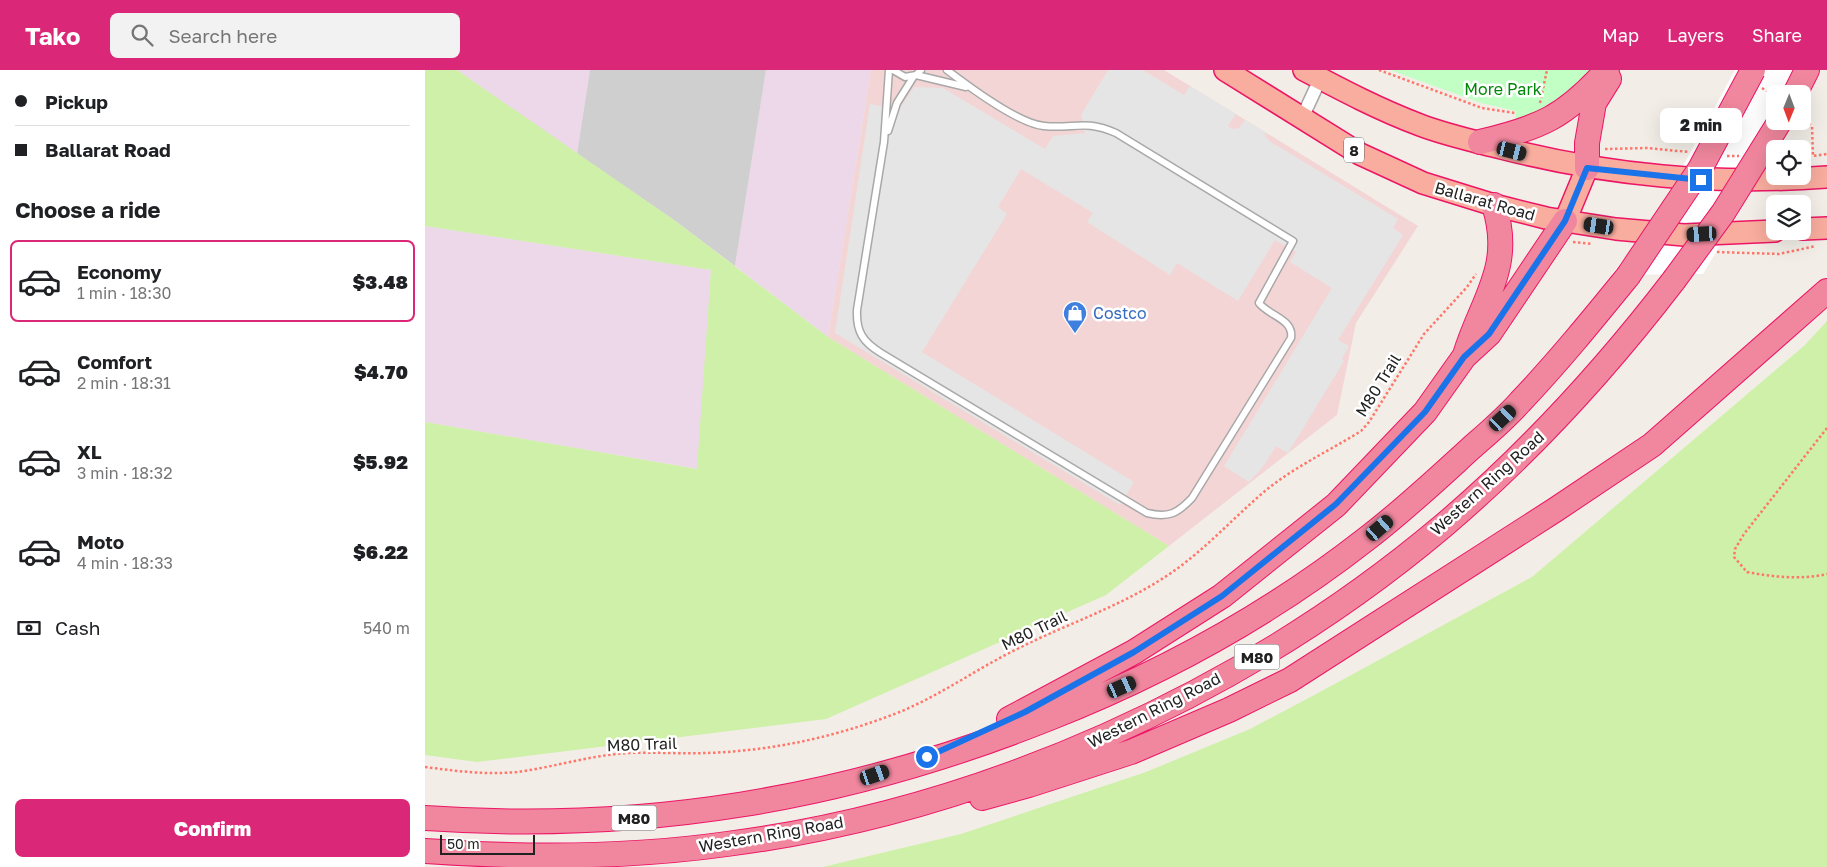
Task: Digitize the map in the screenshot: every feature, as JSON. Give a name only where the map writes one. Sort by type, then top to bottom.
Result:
[{"type":"highway","name":"Ballarat Road","points":[[1225,70],[1360,154],[1423,183],[1494,205],[1565,221],[1616,229],[1684,235],[1766,231]]},
{"type":"highway","points":[[1480,142],[1521,133],[1553,118],[1570,106],[1607,70]]},
{"type":"highway","points":[[841,786],[927,757],[1025,712],[1134,652],[1222,596],[1336,504],[1425,412],[1464,357],[1489,334],[1565,221],[1587,168],[1587,143],[1594,103],[1614,70]]},
{"type":"highway","name":"Western Ring Road","points":[[425,818],[517,822],[616,820],[743,806],[841,786],[900,771],[1032,725],[1158,672],[1236,629],[1366,540],[1517,406],[1576,341],[1628,276],[1701,169],[1753,70]]},
{"type":"highway","points":[[1800,85],[1807,70]]},
{"type":"highway","points":[[1316,73],[1399,117],[1423,126],[1587,168],[1716,181],[1775,181],[1827,178]]},
{"type":"highway","name":"Western Ring Road","points":[[425,851],[506,855],[595,855],[728,844],[821,828],[898,810],[1060,755],[1112,733],[1195,692],[1265,652],[1349,598],[1442,527],[1538,439],[1638,327],[1674,280],[1723,213],[1774,130]]},
{"type":"highway","points":[[1464,357],[1474,324],[1493,288],[1498,271],[1502,232],[1494,205]]},
{"type":"highway","points":[[1811,229],[1827,228]]},
{"type":"highway","points":[[1781,330],[1827,272]]},
{"type":"highway","points":[[728,844],[851,830],[1029,785],[1131,752],[1229,710],[1290,680],[1653,445],[1827,291]]},
{"type":"street","points":[[1301,118],[1316,73]]},
{"type":"lane","points":[[889,70],[884,142],[857,310],[856,322],[859,334],[867,344],[1147,513],[1159,516],[1172,515],[1181,510],[1192,498],[1291,338],[1292,331],[1289,325],[1263,309],[1259,303],[1293,241],[1116,133],[1100,126],[1084,124],[1043,126],[1030,123],[975,90],[947,70]]},
{"type":"lane","points":[[893,70],[899,76],[917,74],[949,81],[975,90]]},
{"type":"lane","points":[[884,142],[897,103],[917,74]]},
{"type":"path","points":[[1379,70],[1482,108],[1521,114]]},
{"type":"path","points":[[1538,108],[1544,90],[1547,70]]},
{"type":"path","points":[[1811,126],[1813,156],[1827,154]]},
{"type":"path","points":[[1587,143],[1599,145],[1599,149],[1647,148],[1698,154]]},
{"type":"path","points":[[1726,156],[1746,156]]},
{"type":"path","name":"M80 Trail","points":[[425,767],[491,774],[519,772],[627,753],[708,753],[771,747],[820,738],[903,710],[962,681],[1014,650],[1129,599],[1169,574],[1207,546],[1265,491],[1287,474],[1361,432],[1424,334],[1467,287],[1480,268]]},
{"type":"path","points":[[1827,428],[1744,534],[1735,549],[1734,557],[1747,572],[1769,577],[1813,577],[1827,574]]},
{"type":"shaded area","points":[[457,70],[590,70],[577,154]]},
{"type":"shaded area","points":[[590,70],[766,70],[735,266],[674,220],[577,154]]},
{"type":"shaded area","points":[[766,70],[871,70],[828,337],[735,266]]},
{"type":"shaded area","points":[[871,70],[1164,70],[1418,226],[1356,323],[1337,415],[1169,546],[828,337]]},
{"type":"shaded area","points":[[1108,70],[1143,70],[1184,95],[1190,86],[1236,114],[1228,126],[1232,129],[1239,128],[1245,120],[1265,132],[1265,136],[1271,142],[1398,219],[1393,228],[1403,235],[1338,340],[1349,346],[1342,359],[1344,361],[1288,453],[1276,446],[1263,467],[1249,482],[1224,466],[1332,288],[1290,262],[1296,252],[1275,240],[1238,301],[1177,263],[1170,275],[1087,222],[1093,213],[1021,169],[998,207],[1007,214],[922,352],[1134,482],[1120,505],[835,333],[870,104],[899,110],[914,87],[943,88],[1045,149],[1053,136],[1085,133],[1081,115]]},
{"type":"shaded area","points":[[425,226],[711,270],[698,469],[425,422]]},
{"type":"green space","points":[[425,70],[457,70],[674,220],[828,337],[1169,546],[1106,595],[826,719],[477,762],[425,755],[425,422],[697,469],[711,270],[425,226]]},
{"type":"green space","name":"More Park","points":[[1390,70],[1590,70],[1542,115],[1515,122],[1516,111],[1481,103]]},
{"type":"green space","points":[[1827,321],[1827,867],[823,867],[961,834],[1146,772],[1250,729],[1532,577],[1805,345]]},
{"type":"pier","points":[[1735,70],[1815,70],[1808,85],[1766,85],[1766,130],[1775,130],[1775,140],[1766,140],[1766,166],[1703,274],[1611,275],[1640,238],[1670,190]]},
{"type":"place","name":"Costco","points":[[1075,334]]},
{"type":"route","points":[[927,757],[1025,712],[1134,652],[1222,596],[1336,504],[1425,412],[1464,357],[1489,334],[1565,221],[1587,168],[1701,180]]}]
